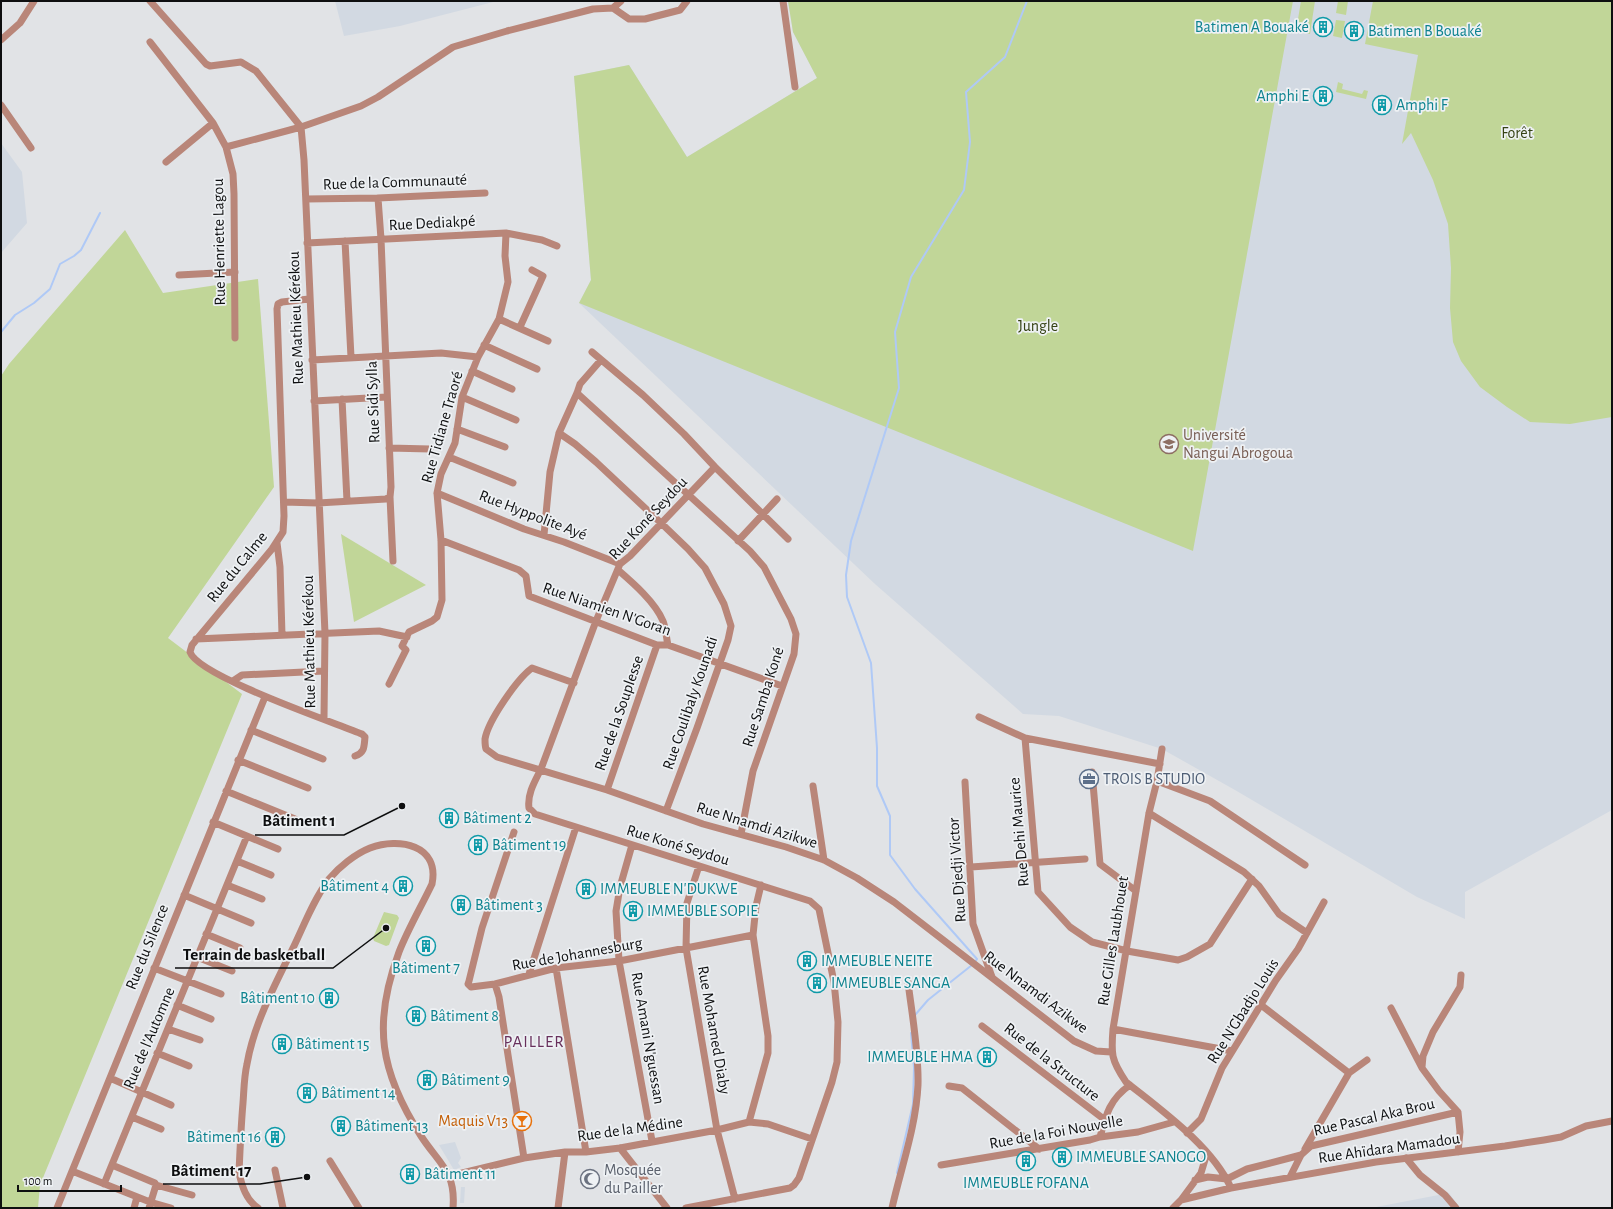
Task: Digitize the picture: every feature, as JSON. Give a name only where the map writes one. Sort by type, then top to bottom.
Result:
[{"type":"street","points":[[1,40],[20,24],[34,1]]},
{"type":"street","points":[[150,1],[206,64],[210,66],[241,62],[256,71],[301,127]]},
{"type":"street","points":[[613,8],[621,1]]},
{"type":"street","points":[[226,147],[301,127],[361,106],[378,97],[452,48],[507,31],[593,9],[613,8],[629,19],[645,19],[680,10],[687,1]]},
{"type":"street","points":[[783,1],[795,87]]},
{"type":"street","name":"Rue Henriette Lagou","points":[[150,42],[213,123],[226,147],[233,174],[234,194],[235,338]]},
{"type":"street","points":[[1,106],[31,148]]},
{"type":"street","points":[[166,162],[213,123]]},
{"type":"street","name":"Rue Mathieu Kérékou","points":[[301,127],[306,199],[309,299],[325,634],[324,718]]},
{"type":"street","name":"Rue de la Communauté","points":[[306,199],[378,198],[485,193]]},
{"type":"street","name":"Rue Sidi Sylla","points":[[378,198],[386,356],[393,561]]},
{"type":"street","name":"Rue Dediakpé","points":[[307,243],[506,233],[542,240],[557,246]]},
{"type":"street","name":"Rue Tidiane Traoré","points":[[407,637],[409,632],[437,617],[442,600],[441,540],[437,493],[441,474],[455,443],[462,397],[478,357],[499,319],[508,282],[505,256],[506,233]]},
{"type":"street","points":[[345,242],[351,357]]},
{"type":"street","points":[[520,328],[543,276],[532,270]]},
{"type":"street","points":[[178,275],[235,272]]},
{"type":"street","name":"Rue du Calme","points":[[309,299],[282,302],[278,304],[277,309],[284,502],[283,532],[277,543],[190,648],[191,655],[195,660],[233,681],[265,697],[324,718],[364,735],[363,750],[360,754],[355,756]]},
{"type":"street","points":[[499,319],[548,340]]},
{"type":"street","points":[[484,345],[537,369]]},
{"type":"street","points":[[592,352],[643,395],[684,434],[762,515],[788,539]]},
{"type":"street","points":[[312,360],[441,354],[478,357]]},
{"type":"street","points":[[544,535],[550,472],[558,433],[580,384],[601,360]]},
{"type":"street","points":[[472,372],[512,389]]},
{"type":"street","name":"Rue Samba Koné","points":[[577,393],[689,494],[764,567],[791,619],[796,634],[794,654],[753,771],[741,834]]},
{"type":"street","points":[[314,401],[387,397]]},
{"type":"street","points":[[462,397],[516,420]]},
{"type":"street","points":[[342,399],[347,501]]},
{"type":"street","points":[[457,429],[505,447]]},
{"type":"street","name":"Rue Coulibaly Kounadi","points":[[558,433],[575,444],[596,462],[688,549],[705,568],[724,604],[731,626],[728,640],[698,728],[666,812]]},
{"type":"street","points":[[389,448],[430,449]]},
{"type":"street","points":[[449,457],[513,483]]},
{"type":"street","name":"Rue Koné Seydou","points":[[686,1208],[790,1188],[794,1186],[799,1178],[832,1082],[837,1062],[838,1050],[838,1022],[834,982],[822,917],[819,909],[810,901],[535,814],[529,808],[529,798],[574,683],[596,621],[619,567],[715,467]]},
{"type":"street","name":"Rue Hyppolite Ayé","points":[[437,493],[524,529],[544,535],[619,567]]},
{"type":"street","points":[[284,502],[318,503],[386,499],[390,497]]},
{"type":"street","points":[[738,541],[777,499]]},
{"type":"street","name":"Rue Niamien N'Goran","points":[[441,540],[519,570],[526,576],[529,596],[657,645],[668,645],[782,686]]},
{"type":"street","points":[[277,543],[280,568],[282,636]]},
{"type":"street","points":[[619,567],[661,616],[664,622],[668,645]]},
{"type":"street","points":[[196,639],[379,631],[407,637],[402,646],[406,650],[389,684]]},
{"type":"street","name":"Rue de la Souplesse","points":[[606,790],[657,645]]},
{"type":"street","name":"Rue Nnamdi Azikwe","points":[[574,683],[532,668],[525,673],[496,715],[486,734],[486,749],[497,757],[541,769],[606,790],[703,824],[786,847],[824,860],[857,878],[894,902],[1074,1040],[1096,1051],[1111,1052]]},
{"type":"street","points":[[233,681],[242,675],[324,671]]},
{"type":"street","name":"Rue du Silence","points":[[57,1208],[238,760],[265,697]]},
{"type":"street","points":[[979,718],[1025,738],[1160,764]]},
{"type":"street","points":[[251,730],[323,758]]},
{"type":"street","name":"Rue Dehi Maurice","points":[[1025,738],[1038,892],[1070,927],[1092,942],[1127,951],[1178,960],[1187,957],[1210,944],[1252,879]]},
{"type":"street","name":"Rue Gilles Laubhouet","points":[[1162,749],[1157,781],[1149,813],[1127,951],[1112,1029],[1111,1052],[1118,1070],[1130,1085],[1187,1133],[1207,1153],[1227,1179],[1231,1188]]},
{"type":"street","points":[[238,760],[308,788]]},
{"type":"street","points":[[1092,772],[1100,864],[1136,891]]},
{"type":"street","points":[[1157,781],[1210,801],[1305,865]]},
{"type":"street","name":"Rue Djedji Victor","points":[[965,782],[971,867],[973,924],[992,977]]},
{"type":"street","points":[[813,786],[824,860]]},
{"type":"street","points":[[226,791],[295,819]]},
{"type":"street","points":[[1149,813],[1239,868],[1259,886],[1280,914],[1307,934]]},
{"type":"street","points":[[213,822],[278,849]]},
{"type":"street","points":[[529,974],[576,827]]},
{"type":"street","name":"Rue de Johannesburg","points":[[514,832],[482,928],[468,984],[469,986],[474,987],[495,984],[556,968],[619,961],[753,935]]},
{"type":"street","name":"Rue de l'Automne","points":[[104,1184],[247,836]]},
{"type":"street","points":[[258,1208],[252,1204],[242,1186],[239,1173],[244,1082],[247,1063],[254,1038],[273,991],[308,916],[326,885],[338,870],[356,856],[369,848],[384,844],[410,846],[420,849],[427,854],[432,865],[434,875],[432,884],[399,953],[388,990],[384,1011],[383,1038],[391,1078],[404,1108],[422,1138],[450,1176],[453,1189],[453,1208]]},
{"type":"street","name":"Rue Amani N'guessan","points":[[632,845],[620,887],[616,911],[619,961],[652,1141]]},
{"type":"street","points":[[971,867],[1086,859]]},
{"type":"street","points":[[237,862],[271,875]]},
{"type":"street","name":"Rue Mohamed Diaby","points":[[699,866],[687,903],[686,948],[718,1130],[735,1199]]},
{"type":"street","points":[[227,885],[262,899]]},
{"type":"street","points":[[749,1122],[768,1053],[768,1036],[753,935],[756,906],[761,885]]},
{"type":"street","points":[[184,895],[251,923]]},
{"type":"street","name":"Rue N'Gbadjo Louis","points":[[1187,1133],[1201,1119],[1222,1068],[1276,980],[1298,950],[1324,902]]},
{"type":"street","points":[[206,934],[240,948]]},
{"type":"street","points":[[197,957],[232,971]]},
{"type":"street","points":[[154,968],[221,994]]},
{"type":"street","points":[[556,968],[586,1152]]},
{"type":"street","points":[[1422,1068],[1423,1056],[1430,1038],[1460,987],[1461,975]]},
{"type":"street","points":[[892,1208],[907,1145],[918,1086],[918,1065],[908,982]]},
{"type":"street","points":[[495,984],[499,997],[524,1158]]},
{"type":"street","points":[[1261,1005],[1349,1073]]},
{"type":"street","points":[[177,1006],[211,1019]]},
{"type":"street","points":[[1391,1008],[1422,1068],[1439,1092],[1458,1112],[1460,1132],[1458,1152]]},
{"type":"street","name":"Rue de la Structure","points":[[982,1026],[1105,1120]]},
{"type":"street","points":[[168,1029],[200,1040]]},
{"type":"street","points":[[1112,1029],[1232,1051]]},
{"type":"street","points":[[158,1053],[189,1066]]},
{"type":"street","points":[[1195,1180],[1208,1177],[1227,1179],[1248,1169],[1302,1153],[1349,1073],[1367,1060]]},
{"type":"street","points":[[110,1078],[171,1105]]},
{"type":"street","points":[[1100,1137],[1112,1102],[1121,1091],[1130,1085]]},
{"type":"street","points":[[949,1086],[962,1088],[1039,1148]]},
{"type":"street","name":"Rue Pascal Aka Brou","points":[[1290,1177],[1302,1153],[1316,1144],[1458,1112]]},
{"type":"street","points":[[132,1117],[162,1129]]},
{"type":"street","name":"Rue Ahïdara Mamadou","points":[[1181,1200],[1205,1196],[1231,1188],[1290,1177],[1406,1158],[1505,1146],[1561,1137],[1586,1126],[1612,1121]]},
{"type":"street","name":"Rue de la Médine","points":[[450,1176],[524,1158],[565,1152],[586,1152],[620,1148],[718,1130],[749,1122],[768,1124],[812,1139]]},
{"type":"street","name":"Rue de la Foi Nouvelle","points":[[941,1165],[1090,1140],[1100,1137],[1138,1132],[1174,1122]]},
{"type":"street","points":[[620,1148],[667,1208]]},
{"type":"street","points":[[558,1208],[565,1152]]},
{"type":"street","points":[[1173,1208],[1181,1200],[1201,1173],[1207,1153]]},
{"type":"street","points":[[1406,1158],[1420,1175],[1445,1195],[1456,1208]]},
{"type":"street","points":[[330,1160],[359,1208]]},
{"type":"street","points":[[112,1165],[155,1183],[156,1185],[192,1195]]},
{"type":"street","points":[[275,1170],[283,1208]]},
{"type":"street","points":[[72,1171],[137,1197],[149,1205],[171,1208]]},
{"type":"street","points":[[149,1205],[156,1185]]},
{"type":"street","points":[[134,1208],[137,1197]]},
{"type":"shaded area","points":[[335,1],[497,1],[400,26],[344,36]]},
{"type":"shaded area","name":"Université Nangui Abrogoua","points":[[788,1],[1612,1],[1612,810],[1465,892],[1465,919],[1417,897],[1162,749],[1059,716],[1023,714],[875,584],[579,303],[591,280],[574,76],[629,65],[687,157],[817,78],[793,32]]},
{"type":"shaded area","points":[[1,143],[22,172],[27,223],[1,253]]},
{"type":"shaded area","points":[[455,1142],[461,1158],[458,1163],[461,1167],[454,1170],[439,1145]]},
{"type":"shaded area","points":[[461,1187],[465,1187],[464,1203],[460,1203]]},
{"type":"shaded area","points":[[1449,1193],[1460,1208],[1371,1208]]},
{"type":"green space","name":"Jungle","points":[[788,1],[1293,1],[1193,551],[579,303],[591,280],[574,76],[629,65],[687,157],[817,78],[793,32]]},
{"type":"green space","points":[[1301,1],[1315,1],[1310,34],[1296,31]]},
{"type":"green space","points":[[1338,1],[1348,1],[1346,15],[1336,13]]},
{"type":"green space","name":"Forêt","points":[[1373,1],[1612,2],[1612,417],[1570,424],[1530,422],[1480,387],[1461,361],[1453,342],[1450,308],[1451,268],[1448,224],[1433,180],[1411,133],[1402,144],[1418,55],[1365,44]]},
{"type":"green space","points":[[1336,20],[1345,21],[1342,38],[1333,36]]},
{"type":"green space","points":[[1338,82],[1343,84],[1342,89],[1362,94],[1364,90],[1368,91],[1366,99],[1336,92]]},
{"type":"green space","points":[[125,230],[163,293],[258,279],[274,487],[168,638],[242,694],[40,1185],[38,1208],[1,1208],[1,376],[9,364]]},
{"type":"green space","points":[[341,534],[426,585],[354,622]]},
{"type":"green space","points":[[384,912],[397,915],[399,918],[389,945],[386,946],[374,941],[373,938]]},
{"type":"waterway","points":[[975,962],[977,959],[915,889],[890,855],[890,816],[877,786],[877,748],[871,663],[847,597],[846,575],[851,541],[899,388],[895,332],[911,277],[964,190],[970,142],[966,92],[1005,57],[1027,1]]},
{"type":"waterway","points":[[1,332],[15,315],[34,303],[50,289],[60,264],[81,250],[100,213]]},
{"type":"waterway","points":[[915,1015],[928,1000],[972,965]]},
{"type":"waterway","points":[[897,1173],[913,1104],[914,1068],[911,1033]]},
{"type":"place","name":"Batimen A Bouaké","points":[[1323,27]]},
{"type":"place","name":"Batimen B Bouaké","points":[[1354,31]]},
{"type":"place","name":"Amphi E","points":[[1323,96]]},
{"type":"place","name":"Amphi F","points":[[1382,105]]},
{"type":"place","name":"Université Nangui Abrogoua","points":[[1169,444]]},
{"type":"place","name":"TROIS B STUDIO","points":[[1089,779]]},
{"type":"place","name":"Bâtiment 1","points":[[402,806]]},
{"type":"place","name":"Bâtiment 2","points":[[449,818]]},
{"type":"place","name":"Bâtiment 19","points":[[478,845]]},
{"type":"place","name":"Bâtiment 4","points":[[403,886]]},
{"type":"place","name":"IMMEUBLE N'DUKWE","points":[[586,889]]},
{"type":"place","name":"Bâtiment 3","points":[[461,905]]},
{"type":"place","name":"IMMEUBLE SOPIE","points":[[633,911]]},
{"type":"place","name":"Terrain de basketball","points":[[386,928]]},
{"type":"place","name":"Bâtiment 7","points":[[426,946]]},
{"type":"place","name":"IMMEUBLE NEITE","points":[[807,961]]},
{"type":"place","name":"IMMEUBLE SANGA","points":[[817,983]]},
{"type":"place","name":"Bâtiment 10","points":[[329,998]]},
{"type":"place","name":"Bâtiment 8","points":[[416,1016]]},
{"type":"place","name":"Bâtiment 15","points":[[282,1044]]},
{"type":"place","name":"IMMEUBLE HMA","points":[[987,1057]]},
{"type":"place","name":"Bâtiment 9","points":[[427,1080]]},
{"type":"place","name":"Bâtiment 14","points":[[307,1093]]},
{"type":"place","name":"Maquis V13","points":[[522,1121]]},
{"type":"place","name":"Bâtiment 13","points":[[341,1126]]},
{"type":"place","name":"Bâtiment 16","points":[[275,1137]]},
{"type":"place","name":"IMMEUBLE SANOGO","points":[[1062,1157]]},
{"type":"place","name":"IMMEUBLE FOFANA","points":[[1026,1161]]},
{"type":"place","name":"Bâtiment 11","points":[[410,1174]]},
{"type":"place","name":"Bâtiment 17","points":[[307,1177]]},
{"type":"place","name":"Mosquée du Pailler","points":[[590,1179]]},
{"type":"district","name":"PAILLER","points":[[534,1041]]}]
